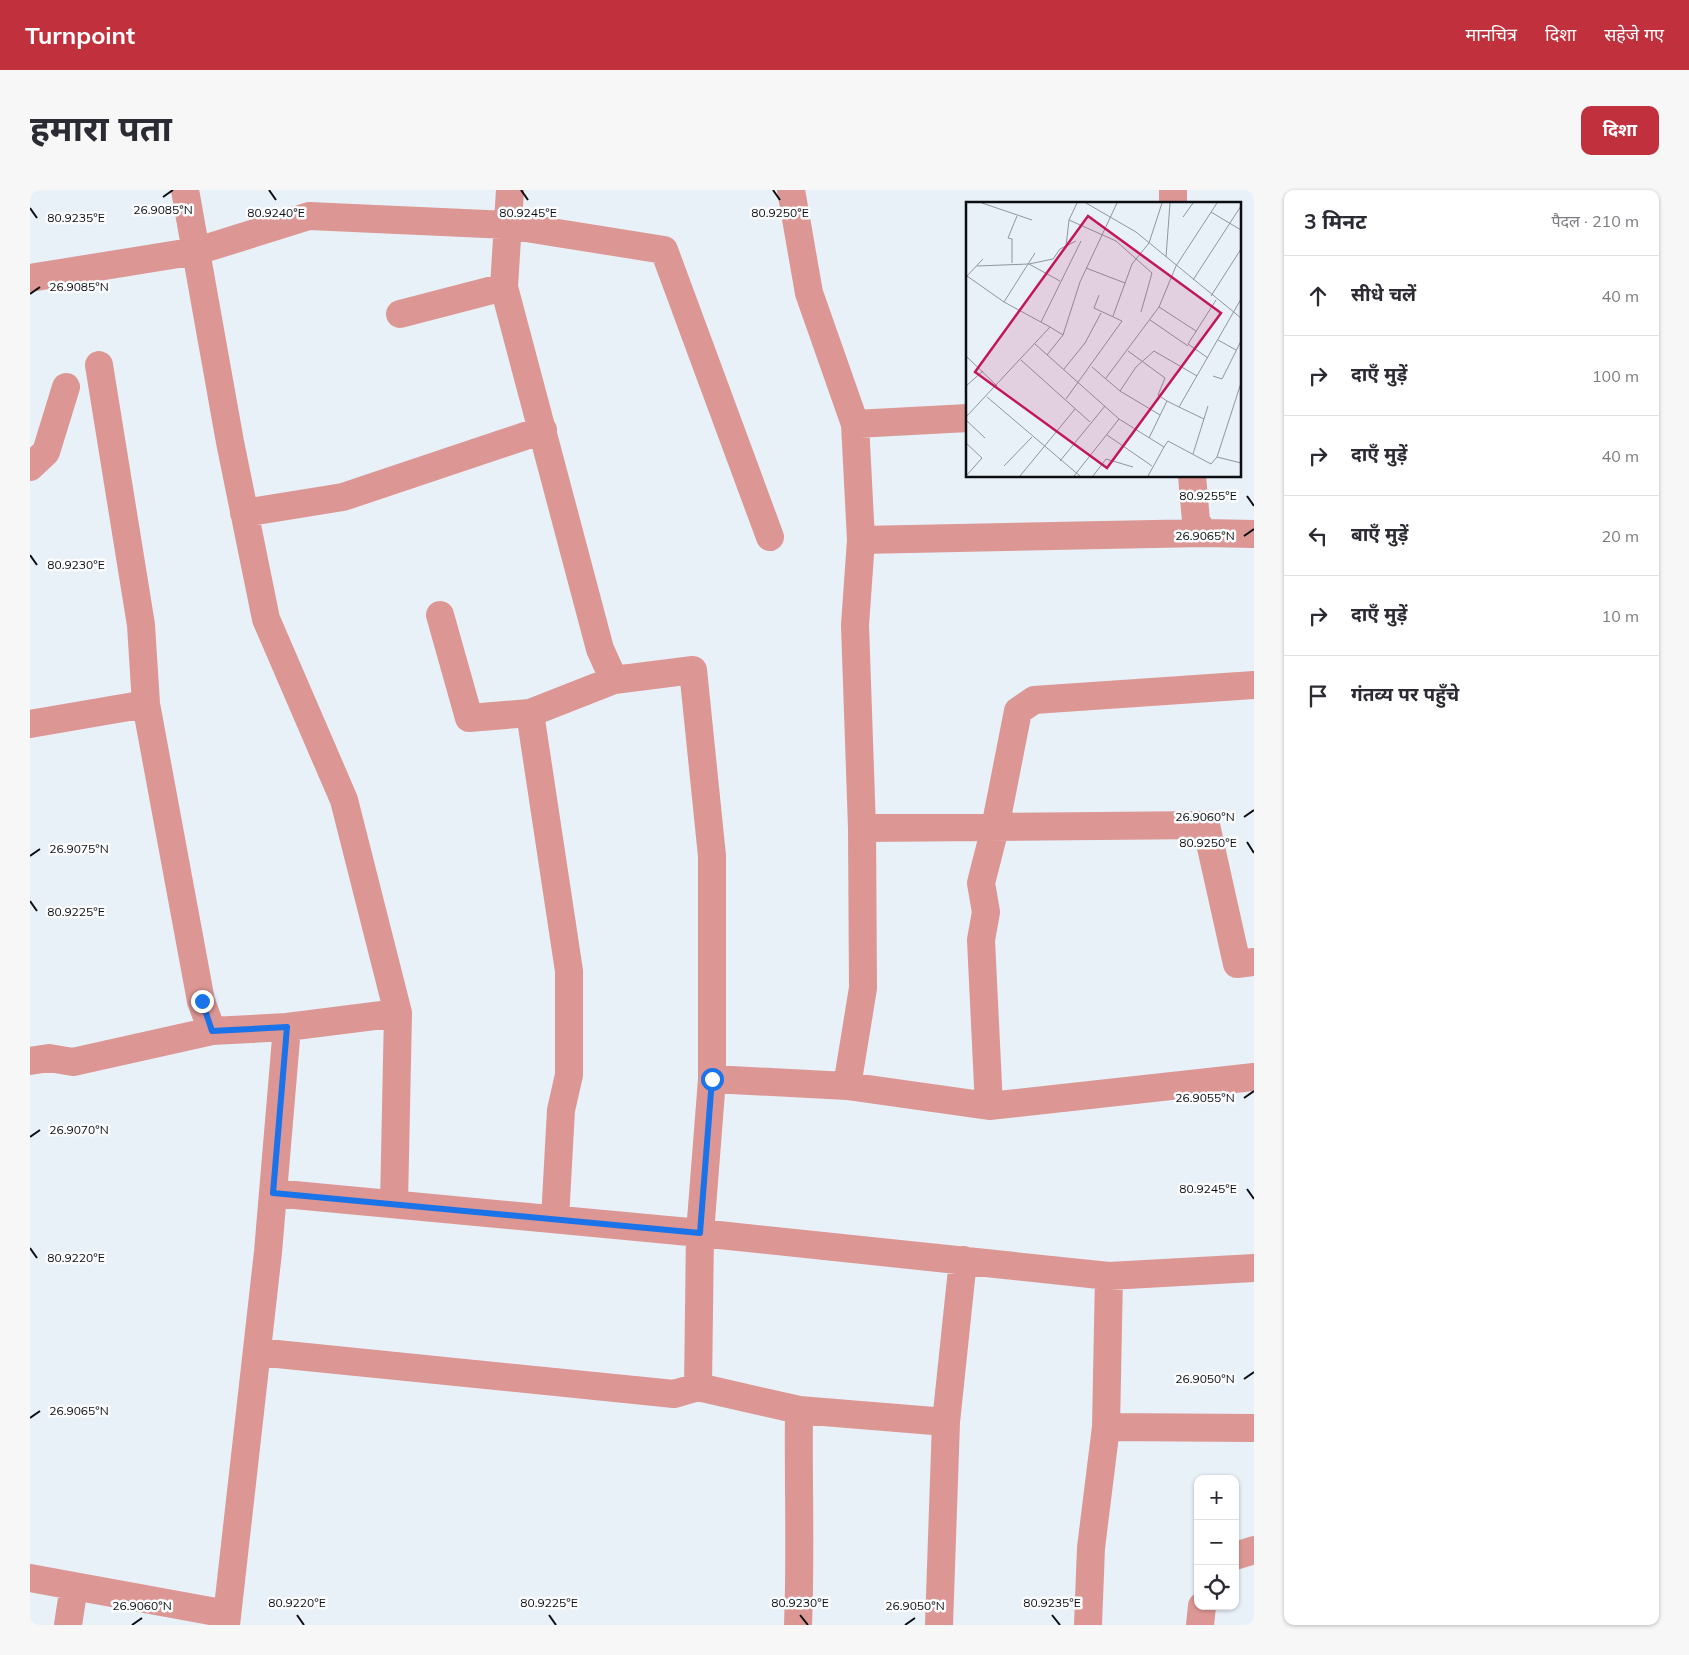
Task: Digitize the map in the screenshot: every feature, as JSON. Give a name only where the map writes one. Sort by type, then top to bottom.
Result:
[{"type":"street","points":[[185,190],[230,442],[266,619],[344,800],[398,1013],[394,1204]]},
{"type":"street","points":[[510,190],[504,287],[600,649],[614,680]]},
{"type":"street","points":[[791,190],[809,294],[855,424],[861,540],[856,625],[862,828],[863,988],[847,1086]]},
{"type":"street","points":[[30,278],[197,251],[309,216],[508,225],[664,250],[770,538]]},
{"type":"street","points":[[400,314],[504,287]]},
{"type":"street","points":[[99,365],[141,626],[146,704],[202,1001],[212,1031]]},
{"type":"street","points":[[30,467],[46,452],[66,387]]},
{"type":"street","points":[[855,424],[966,418]]},
{"type":"street","points":[[244,513],[343,497],[543,430]]},
{"type":"street","points":[[1192,478],[1196,520],[1204,533]]},
{"type":"street","points":[[861,540],[1204,533],[1254,534]]},
{"type":"street","points":[[440,615],[468,718],[530,713],[614,680],[693,670],[712,856],[712,1079],[700,1233],[698,1387]]},
{"type":"street","points":[[989,1106],[981,940],[986,912],[981,883],[995,828],[1018,711],[1034,700],[1254,685]]},
{"type":"street","points":[[30,724],[146,704]]},
{"type":"street","points":[[530,713],[568,970],[569,1075],[562,1110],[554,1219]]},
{"type":"street","points":[[862,828],[1206,825],[1237,964],[1254,962]]},
{"type":"street","points":[[30,1060],[48,1058],[73,1062],[212,1031],[287,1027],[398,1013]]},
{"type":"street","points":[[30,1578],[227,1619],[257,1352],[287,1027]]},
{"type":"street","points":[[712,1079],[847,1086],[989,1106],[1254,1077]]},
{"type":"street","points":[[273,1193],[700,1233],[1109,1276],[1254,1268]]},
{"type":"street","points":[[939,1625],[946,1422],[963,1260]]},
{"type":"street","points":[[1088,1625],[1091,1548],[1106,1427],[1109,1276]]},
{"type":"street","points":[[257,1352],[674,1394],[698,1387],[799,1410],[946,1422]]},
{"type":"street","points":[[798,1625],[801,1543],[797,1508],[799,1410]]},
{"type":"street","points":[[1106,1427],[1254,1428]]},
{"type":"street","points":[[1239,1555],[1254,1550]]},
{"type":"street","points":[[68,1625],[74,1586]]},
{"type":"street","points":[[1200,1625],[1202,1610]]},
{"type":"route","points":[[202,1001],[212,1031],[287,1027],[273,1193],[700,1233],[712,1079]]}]
